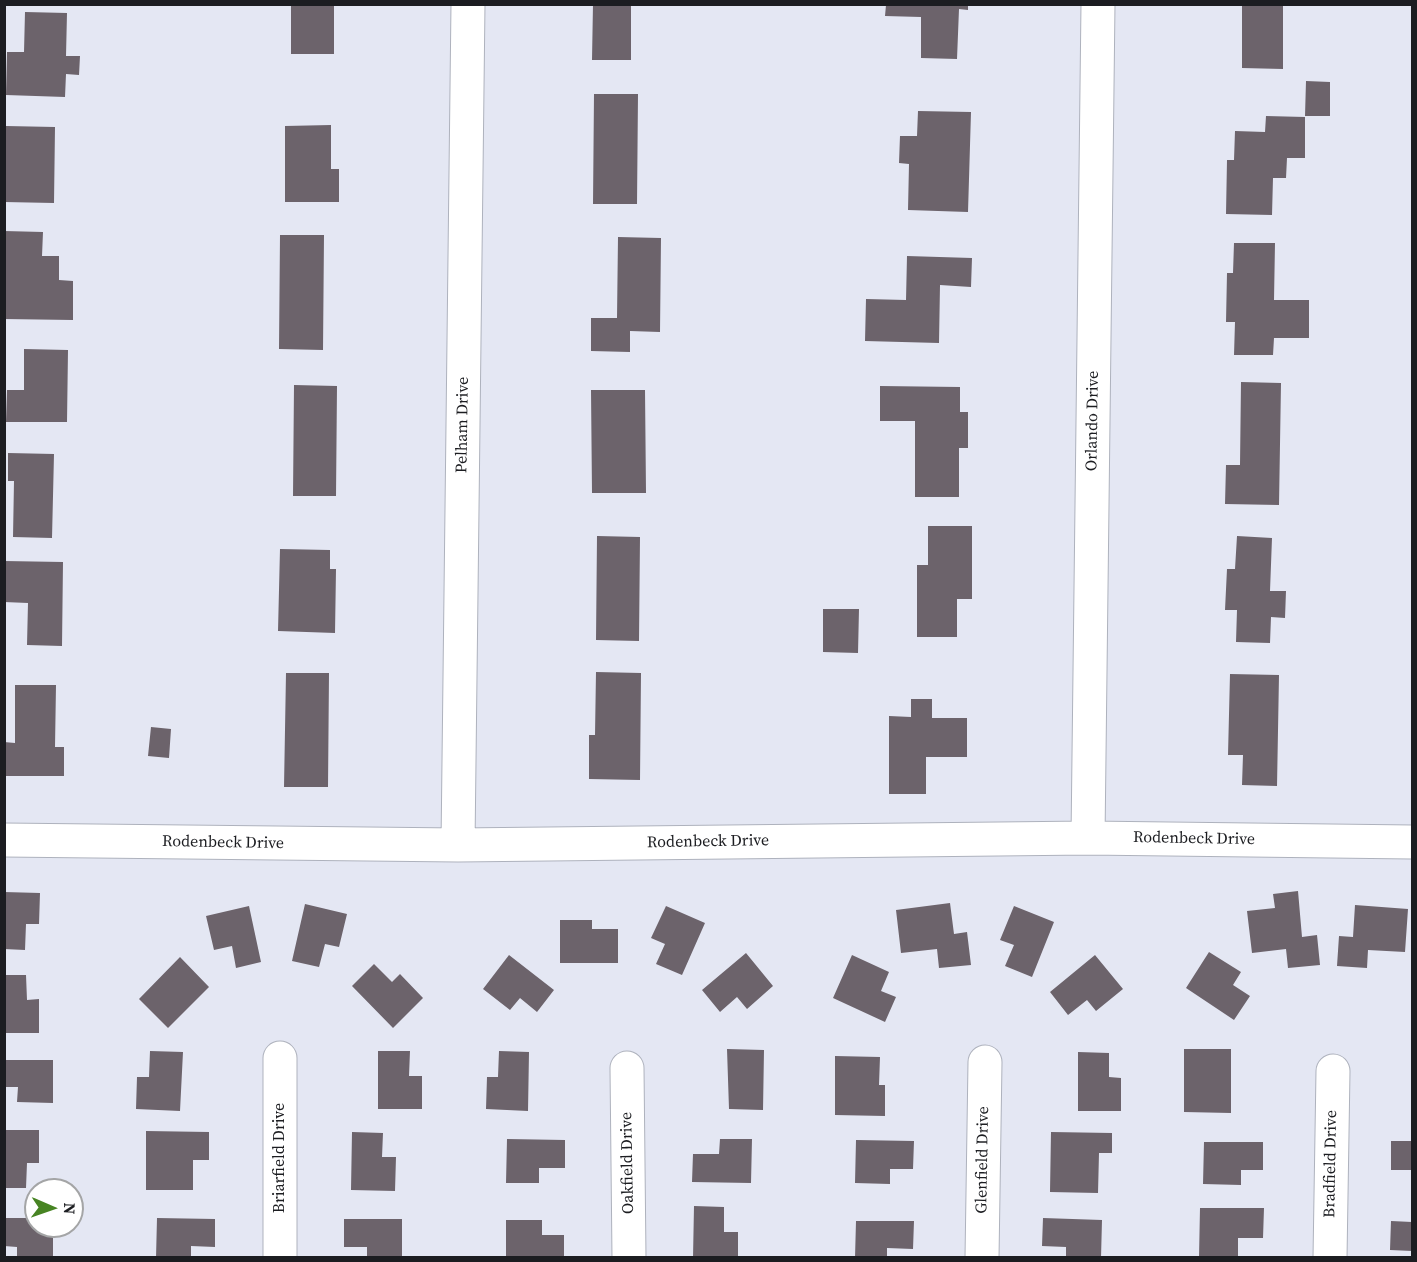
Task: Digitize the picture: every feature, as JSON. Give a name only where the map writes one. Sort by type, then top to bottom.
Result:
[{"type":"street","name":"Pelham Drive","points":[[458,845],[468,4]]},
{"type":"street","name":"Orlando Drive","points":[[1088,838],[1098,4]]},
{"type":"street","name":"Rodenbeck Drive","points":[[4,840],[458,845],[1088,838],[1413,842]]},
{"type":"street","name":"Briarfield Drive","points":[[280,1058],[280,1257]]},
{"type":"street","name":"Glenfield Drive","points":[[982,1257],[985,1062]]},
{"type":"street","name":"Oakfield Drive","points":[[627,1068],[629,1257]]},
{"type":"street","name":"Bradfield Drive","points":[[1330,1257],[1332,1071]]},
{"type":"building","points":[[291,4],[334,4],[334,54],[291,54]]},
{"type":"building","points":[[593,4],[631,4],[631,60],[592,60]]},
{"type":"building","points":[[1242,4],[1283,4],[1283,69],[1242,68]]},
{"type":"building","points":[[886,5],[968,5],[968,10],[959,9],[957,59],[921,58],[921,17],[885,16]]},
{"type":"building","points":[[25,12],[67,13],[66,56],[80,56],[79,75],[66,74],[65,97],[6,95],[7,52],[24,52]]},
{"type":"building","points":[[1306,81],[1330,82],[1330,116],[1305,116]]},
{"type":"building","points":[[594,94],[638,94],[637,204],[593,204]]},
{"type":"building","points":[[918,111],[971,112],[968,212],[908,210],[909,164],[899,163],[900,136],[917,136]]},
{"type":"building","points":[[1266,116],[1305,117],[1305,158],[1287,158],[1286,178],[1273,178],[1272,215],[1226,214],[1227,160],[1234,160],[1235,131],[1265,132]]},
{"type":"building","points":[[331,125],[331,169],[339,169],[339,202],[285,202],[285,126]]},
{"type":"building","points":[[6,126],[55,127],[54,203],[4,202]]},
{"type":"building","points":[[4,231],[43,232],[42,256],[59,256],[59,280],[73,281],[73,320],[4,319]]},
{"type":"building","points":[[280,235],[324,235],[323,350],[279,349]]},
{"type":"building","points":[[618,237],[661,238],[660,332],[630,331],[630,352],[591,351],[591,318],[617,318]]},
{"type":"building","points":[[1234,243],[1275,243],[1274,300],[1309,300],[1309,338],[1274,338],[1273,355],[1234,355],[1235,322],[1226,322],[1227,273],[1233,273]]},
{"type":"building","points":[[907,256],[972,258],[971,287],[940,285],[939,343],[865,341],[866,299],[906,300]]},
{"type":"building","points":[[24,349],[68,350],[67,422],[6,422],[7,390],[24,390]]},
{"type":"building","points":[[1241,382],[1281,383],[1279,505],[1225,504],[1226,465],[1240,465]]},
{"type":"building","points":[[294,385],[337,386],[336,496],[293,496]]},
{"type":"building","points":[[880,386],[960,387],[960,412],[968,412],[968,448],[959,448],[959,497],[915,497],[915,421],[880,421]]},
{"type":"building","points":[[591,390],[645,390],[646,493],[592,493]]},
{"type":"building","points":[[8,453],[54,454],[52,538],[13,537],[14,481],[8,481]]},
{"type":"building","points":[[928,526],[972,526],[972,599],[957,599],[957,637],[917,637],[917,565],[928,565]]},
{"type":"building","points":[[597,536],[640,537],[639,641],[596,640]]},
{"type":"building","points":[[1237,536],[1272,538],[1270,591],[1286,591],[1285,618],[1271,617],[1270,643],[1236,642],[1237,610],[1225,610],[1227,569],[1235,569]]},
{"type":"building","points":[[280,549],[330,550],[330,569],[336,569],[335,633],[278,631]]},
{"type":"building","points":[[4,561],[63,562],[62,646],[27,645],[28,603],[4,602]]},
{"type":"building","points":[[823,609],[859,609],[858,653],[823,652]]},
{"type":"building","points":[[596,672],[641,673],[640,780],[589,779],[589,735],[595,735]]},
{"type":"building","points":[[286,673],[329,673],[328,787],[284,787]]},
{"type":"building","points":[[1230,674],[1279,675],[1277,786],[1242,785],[1243,755],[1228,755]]},
{"type":"building","points":[[15,685],[56,685],[55,747],[64,747],[64,776],[4,776],[4,742],[15,743]]},
{"type":"building","points":[[911,699],[932,699],[932,718],[967,718],[967,757],[926,757],[926,794],[889,794],[889,716],[911,717]]},
{"type":"building","points":[[151,727],[171,729],[169,758],[148,756]]},
{"type":"building","points":[[1298,891],[1302,937],[1317,935],[1320,965],[1288,968],[1286,949],[1252,953],[1247,911],[1275,908],[1273,894]]},
{"type":"building","points":[[4,892],[40,893],[39,924],[26,924],[25,950],[4,949]]},
{"type":"building","points":[[950,903],[954,934],[967,932],[971,965],[939,968],[937,949],[901,953],[896,910]]},
{"type":"building","points":[[305,904],[347,914],[339,947],[325,944],[319,967],[292,961]]},
{"type":"building","points":[[1355,905],[1408,909],[1405,952],[1368,950],[1367,968],[1337,966],[1339,936],[1353,937]]},
{"type":"building","points":[[249,906],[261,962],[236,968],[232,946],[214,950],[206,916]]},
{"type":"building","points":[[666,906],[705,923],[682,975],[656,964],[665,944],[651,938]]},
{"type":"building","points":[[1014,906],[1054,922],[1032,977],[1005,966],[1014,945],[1000,940]]},
{"type":"building","points":[[560,920],[592,920],[592,929],[618,929],[618,963],[560,963]]},
{"type":"building","points":[[1209,952],[1241,972],[1233,985],[1250,996],[1234,1020],[1186,988]]},
{"type":"building","points":[[746,953],[773,986],[747,1009],[737,997],[720,1012],[702,990]]},
{"type":"building","points":[[509,955],[554,990],[537,1012],[520,998],[510,1010],[483,989]]},
{"type":"building","points":[[852,955],[889,972],[881,991],[896,997],[885,1022],[833,998]]},
{"type":"building","points":[[1095,955],[1123,989],[1096,1011],[1087,1000],[1068,1015],[1050,992]]},
{"type":"building","points":[[180,957],[209,987],[168,1028],[139,999]]},
{"type":"building","points":[[374,964],[392,982],[400,974],[423,998],[393,1028],[352,986]]},
{"type":"building","points":[[4,975],[26,975],[27,1000],[39,999],[39,1033],[4,1033]]},
{"type":"building","points":[[727,1049],[764,1050],[763,1110],[729,1109]]},
{"type":"building","points":[[1184,1049],[1231,1049],[1231,1113],[1184,1112]]},
{"type":"building","points":[[150,1051],[183,1052],[180,1111],[136,1109],[137,1077],[149,1077]]},
{"type":"building","points":[[378,1051],[410,1051],[409,1076],[422,1076],[422,1109],[378,1109]]},
{"type":"building","points":[[499,1051],[529,1052],[528,1111],[486,1109],[487,1077],[498,1077]]},
{"type":"building","points":[[1078,1052],[1109,1053],[1109,1077],[1121,1078],[1121,1111],[1078,1111]]},
{"type":"building","points":[[835,1056],[880,1057],[879,1085],[885,1085],[885,1116],[835,1115]]},
{"type":"building","points":[[4,1060],[53,1060],[53,1103],[17,1102],[18,1087],[4,1087]]},
{"type":"building","points":[[4,1130],[39,1130],[39,1163],[27,1163],[24,1188],[4,1188]]},
{"type":"building","points":[[146,1131],[209,1132],[209,1160],[193,1160],[193,1190],[146,1190]]},
{"type":"building","points":[[352,1132],[383,1133],[382,1157],[396,1157],[395,1191],[351,1190]]},
{"type":"building","points":[[1051,1132],[1112,1133],[1112,1153],[1099,1153],[1098,1193],[1050,1192]]},
{"type":"building","points":[[507,1139],[565,1140],[565,1168],[539,1168],[539,1183],[506,1183]]},
{"type":"building","points":[[720,1139],[752,1139],[751,1183],[692,1182],[693,1154],[719,1154]]},
{"type":"building","points":[[856,1140],[914,1141],[913,1169],[890,1169],[890,1184],[855,1183]]},
{"type":"building","points":[[1391,1141],[1412,1141],[1412,1170],[1391,1170]]},
{"type":"building","points":[[1204,1142],[1263,1142],[1263,1170],[1241,1170],[1241,1185],[1203,1184]]},
{"type":"building","points":[[694,1206],[724,1207],[724,1232],[738,1232],[738,1258],[693,1258]]},
{"type":"building","points":[[1200,1208],[1264,1208],[1263,1238],[1238,1238],[1238,1258],[1199,1258]]},
{"type":"building","points":[[4,1218],[24,1218],[24,1238],[53,1238],[53,1258],[17,1258],[17,1247],[4,1246]]},
{"type":"building","points":[[157,1218],[215,1219],[215,1247],[191,1246],[191,1258],[156,1258]]},
{"type":"building","points":[[1043,1218],[1102,1220],[1101,1258],[1066,1258],[1066,1247],[1042,1246]]},
{"type":"building","points":[[344,1219],[402,1219],[402,1258],[367,1258],[367,1247],[344,1247]]},
{"type":"building","points":[[506,1220],[542,1220],[542,1235],[564,1235],[564,1258],[506,1258]]},
{"type":"building","points":[[856,1221],[914,1221],[913,1249],[887,1248],[887,1258],[855,1258]]},
{"type":"building","points":[[1391,1221],[1412,1222],[1412,1251],[1390,1250]]}]
